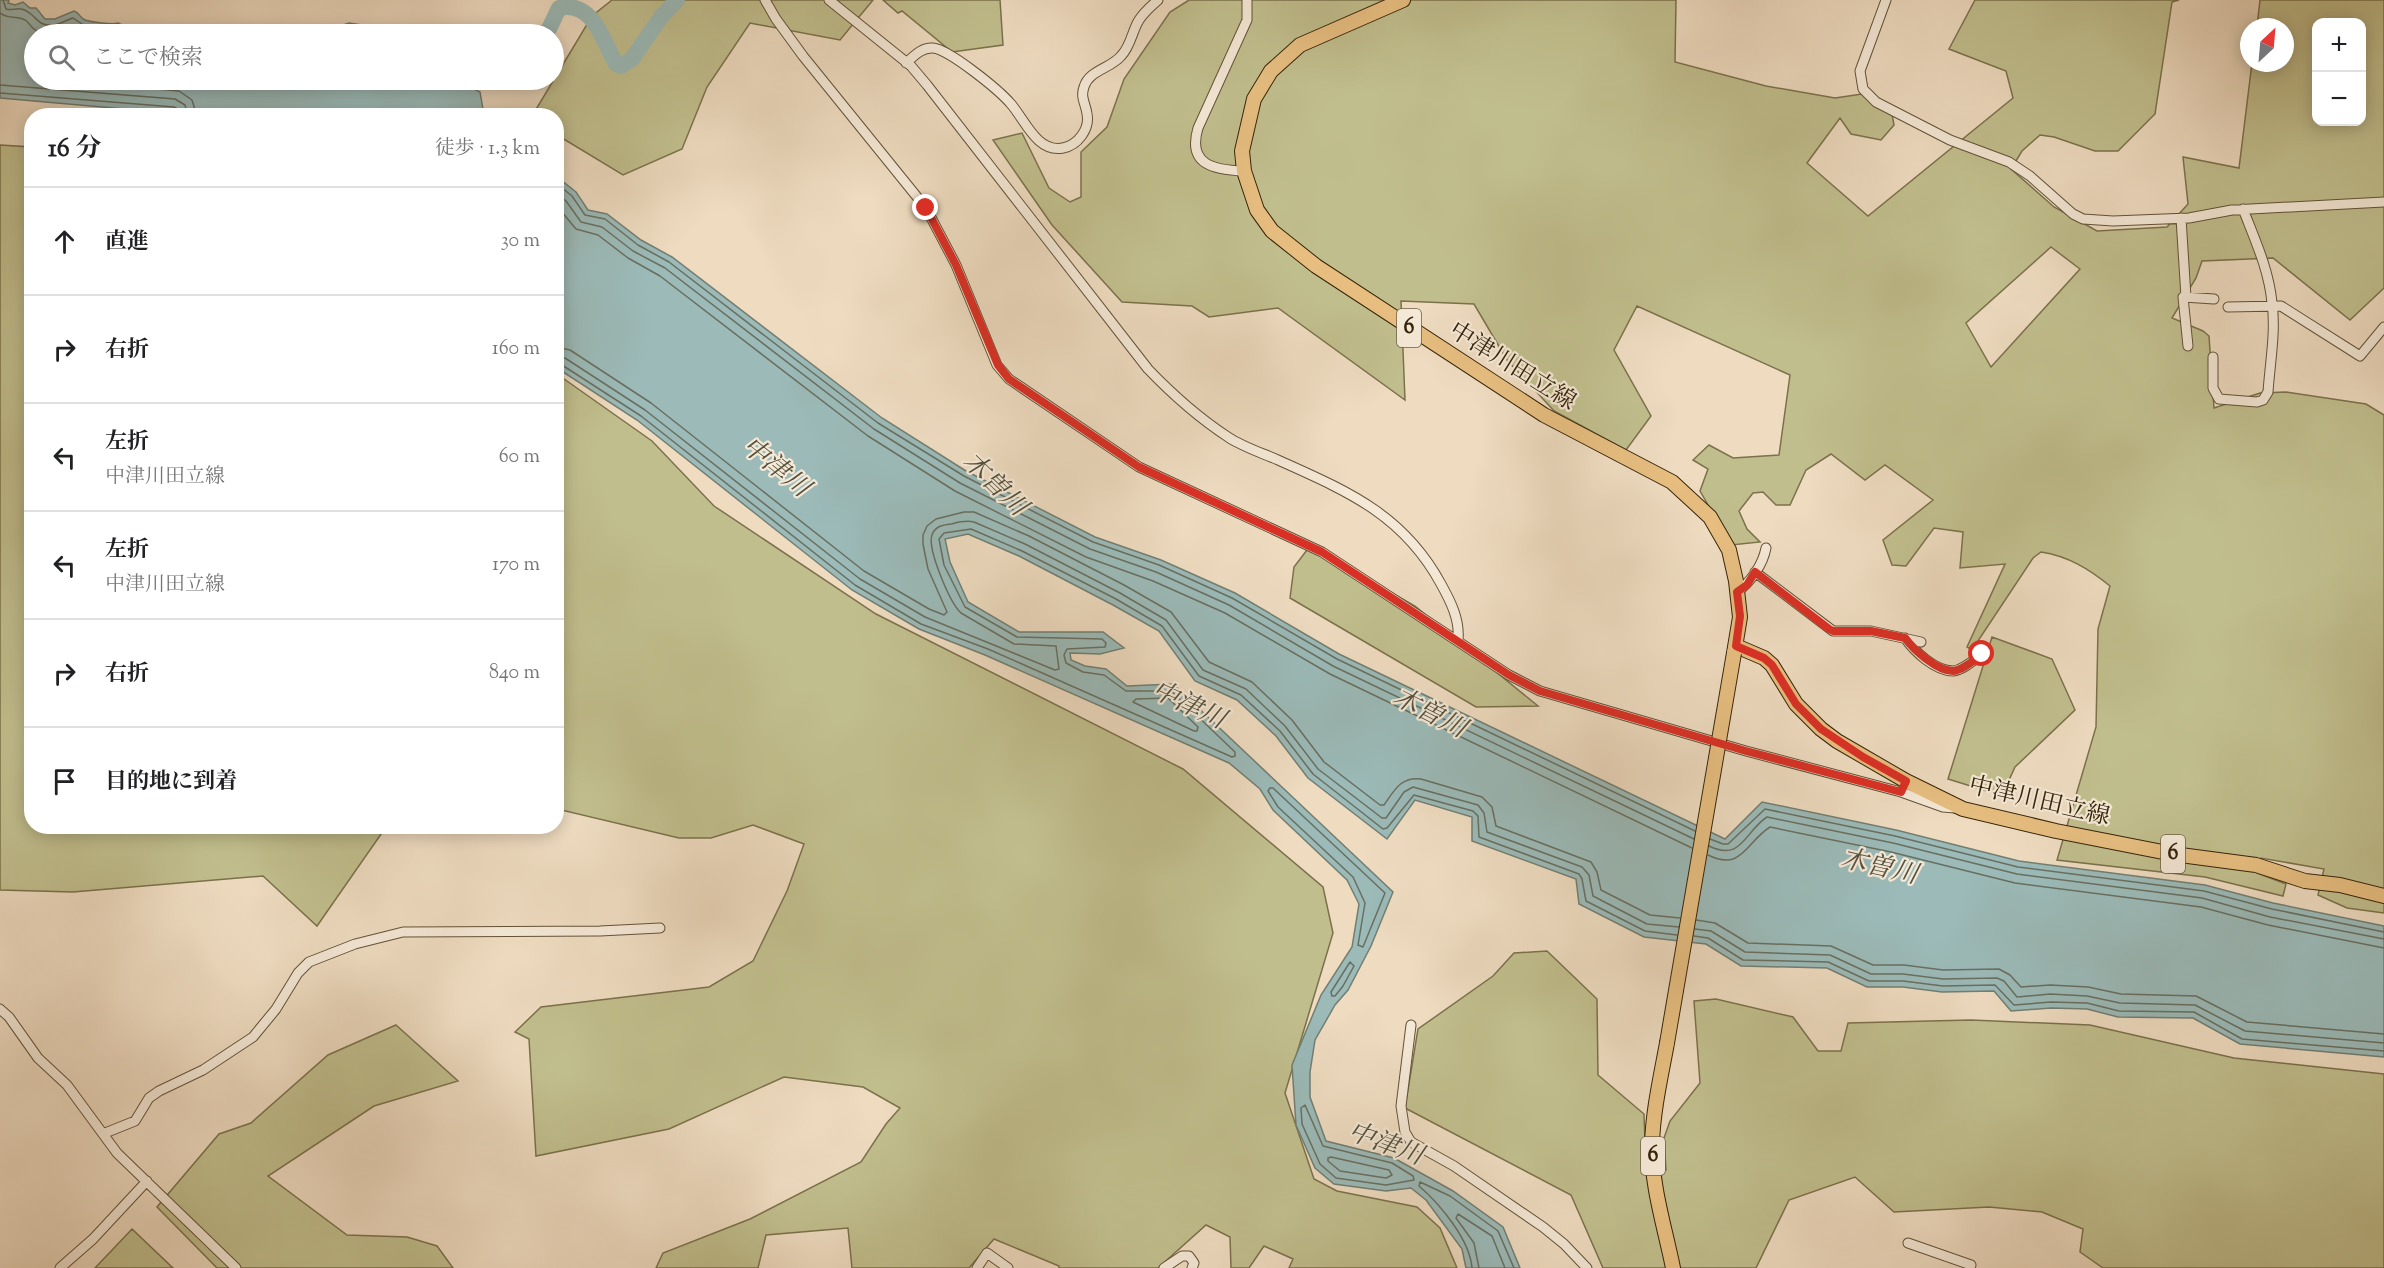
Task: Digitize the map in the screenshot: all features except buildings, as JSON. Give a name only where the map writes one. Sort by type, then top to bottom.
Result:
[{"type":"main road","name":"中津川田立線","points":[[1403,0],[1300,45],[1271,71],[1254,99],[1242,151],[1244,171],[1257,210],[1272,231],[1316,266],[1544,415],[1672,482],[1710,517],[1729,550],[1740,616],[1656,1102],[1652,1146],[1657,1194],[1673,1268]]},
{"type":"main road","name":"中津川田立線","points":[[1735,650],[1764,658],[1772,665],[1796,704],[1821,729],[1904,786],[1963,809],[2161,852],[2256,866],[2305,881],[2340,885],[2384,896]]},
{"type":"street","points":[[765,0],[803,56],[926,208],[956,265],[998,365],[1009,379],[1139,467],[1322,552],[1509,675],[1540,691],[1788,763],[1904,786]]},
{"type":"street","points":[[829,0],[906,63],[927,85],[1154,375],[1229,438],[1349,492],[1379,512],[1411,539],[1432,568],[1448,596],[1459,627],[1458,640]]},
{"type":"street","points":[[906,63],[923,50],[934,48],[945,52],[1006,99],[1037,139],[1054,148],[1066,147],[1077,142],[1087,125],[1087,112],[1082,96],[1085,84],[1092,75],[1114,63],[1124,54],[1139,20],[1158,0]]},
{"type":"street","points":[[1244,171],[1218,170],[1206,164],[1198,154],[1195,142],[1198,128],[1247,20],[1248,0]]},
{"type":"street","points":[[1886,0],[1860,71],[1863,89],[1876,102],[1950,140],[2009,162],[2030,176],[2073,214],[2083,219],[2113,221],[2181,218],[2243,209],[2384,202]]},
{"type":"street","points":[[2213,357],[2213,388],[2219,399],[2257,402],[2263,400],[2268,392],[2273,306],[2266,270],[2243,209]]},
{"type":"street","points":[[2181,218],[2186,297],[2183,297],[2188,346]]},
{"type":"street","points":[[2186,297],[2214,299]]},
{"type":"street","points":[[2228,307],[2281,306],[2360,356],[2384,327]]},
{"type":"street","points":[[1737,592],[1747,585],[1765,556],[1766,548]]},
{"type":"street","points":[[1755,572],[1833,631],[1871,631],[1921,642]]},
{"type":"street","points":[[1905,638],[1912,648],[1926,659],[1946,670],[1954,671],[1963,668],[1982,654]]},
{"type":"street","points":[[105,1133],[135,1121],[149,1098],[159,1090],[203,1070],[253,1037],[276,1009],[298,973],[309,962],[355,944],[403,932],[600,931],[660,928]]},
{"type":"street","points":[[0,1009],[9,1017],[38,1058],[67,1085],[105,1133],[117,1153],[236,1268]]},
{"type":"street","points":[[1411,1025],[1401,1106],[1405,1132],[1412,1142],[1454,1166],[1543,1227],[1564,1244],[1587,1268]]},
{"type":"street","points":[[60,1268],[93,1239],[147,1181]]},
{"type":"street","points":[[1908,1243],[1971,1265],[1970,1268]]},
{"type":"street","points":[[977,1268],[987,1253],[1008,1268]]},
{"type":"street","points":[[1164,1268],[1182,1256],[1189,1256],[1194,1263],[1192,1268]]},
{"type":"shaded area","points":[[612,0],[873,0],[840,40],[750,23],[707,87],[682,149],[623,175],[564,139],[564,108],[537,108],[548,90],[564,90],[564,63],[592,16]]},
{"type":"shaded area","points":[[883,0],[1000,0],[1003,45],[952,52],[902,11],[898,13]]},
{"type":"shaded area","points":[[1189,0],[1676,0],[1675,62],[1766,86],[1835,98],[1862,94],[1892,114],[1894,125],[1881,140],[1851,134],[1840,118],[1807,163],[1868,216],[2013,98],[2006,71],[1949,49],[1975,0],[2179,0],[2172,2],[2155,114],[2118,151],[2095,151],[2054,137],[2040,135],[2022,151],[2011,169],[2054,207],[2097,231],[2167,227],[2188,204],[2183,157],[2239,168],[2251,72],[2294,72],[2294,18],[2258,18],[2260,0],[2384,0],[2384,288],[2350,320],[2273,258],[2202,261],[2196,278],[2172,318],[2203,331],[2209,336],[2214,408],[2260,393],[2286,392],[2366,404],[2384,415],[2384,913],[2347,908],[2318,895],[2324,869],[2261,858],[2257,873],[2286,884],[2283,896],[2205,877],[2057,860],[2096,727],[2098,629],[2110,586],[2078,564],[2041,552],[2033,558],[1972,650],[1967,647],[2005,564],[1960,568],[1963,532],[1934,528],[1906,566],[1892,565],[1883,540],[1933,500],[1885,465],[1865,480],[1831,454],[1806,470],[1790,505],[1776,505],[1763,492],[1753,493],[1739,511],[1747,529],[1760,542],[1731,545],[1700,491],[1708,469],[1693,460],[1709,445],[1733,458],[1779,455],[1790,375],[1637,306],[1614,350],[1651,416],[1626,450],[1554,411],[1507,360],[1474,304],[1401,301],[1405,400],[1278,308],[1209,317],[1192,306],[1122,302],[1052,225],[993,140],[1022,133],[1049,188],[1070,202],[1081,197],[1081,152],[1107,127],[1124,79],[1170,12]],"holes":[[[2051,247],[2080,269],[1991,367],[1966,323]]]},
{"type":"shaded area","points":[[0,145],[24,146],[24,834],[381,834],[317,926],[263,876],[73,892],[0,890]]},
{"type":"shaded area","points":[[564,379],[652,441],[714,506],[876,614],[1183,769],[1323,887],[1333,933],[1285,1093],[1314,1179],[1337,1191],[1417,1207],[1440,1228],[1457,1268],[1289,1268],[1293,1259],[1264,1246],[1249,1268],[1231,1268],[1230,1237],[1206,1225],[1158,1268],[1059,1268],[1059,1266],[994,1239],[969,1268],[852,1268],[848,1228],[766,1235],[758,1268],[656,1268],[663,1253],[750,1219],[861,1162],[886,1124],[900,1108],[863,1087],[784,1077],[669,1129],[536,1156],[529,1039],[515,1032],[541,1007],[709,987],[753,961],[787,891],[804,844],[753,825],[711,838],[679,838],[564,811]]},
{"type":"shaded area","points":[[1310,546],[1415,606],[1538,706],[1476,707],[1290,598],[1294,567]]},
{"type":"shaded area","points":[[1992,637],[2052,659],[2075,710],[2015,767],[2004,791],[1993,793],[1948,779]]},
{"type":"shaded area","points":[[1547,951],[1597,999],[1598,1075],[1644,1114],[1646,1171],[1666,1170],[1664,1138],[1670,1121],[1700,1083],[1694,1001],[1716,999],[1793,1017],[1818,1051],[1841,1051],[1848,1023],[1971,1020],[2090,1025],[2234,1058],[2384,1074],[2384,1268],[2103,1268],[2080,1252],[2083,1229],[2042,1212],[1989,1207],[1894,1212],[1855,1177],[1789,1200],[1756,1268],[1603,1268],[1571,1195],[1405,1108],[1418,1029],[1493,976],[1514,953]]},
{"type":"shaded area","points":[[396,1025],[458,1081],[374,1106],[268,1176],[347,1235],[407,1237],[437,1246],[453,1268],[217,1268],[157,1207],[219,1134],[251,1123],[328,1055]]},
{"type":"shaded area","points":[[132,1229],[173,1268],[95,1268]]},
{"type":"water","points":[[0,0],[9,0],[8,3],[15,5],[23,2],[30,8],[36,8],[45,19],[55,19],[74,11],[85,20],[112,24],[24,24],[24,90],[476,90],[480,92],[483,108],[113,108],[0,98]]},
{"type":"water","points":[[564,182],[576,192],[588,210],[607,214],[641,240],[672,257],[882,418],[966,471],[1095,537],[1161,560],[1235,593],[1339,654],[1725,839],[1762,802],[1896,830],[2019,861],[2205,885],[2273,903],[2384,926],[2384,1057],[2240,1044],[2193,1018],[2118,1017],[2087,1009],[2051,1008],[2011,1011],[1994,991],[1942,992],[1903,987],[1867,987],[1827,968],[1741,966],[1706,944],[1644,937],[1579,904],[1576,879],[1472,841],[1472,817],[1415,800],[1387,839],[1308,778],[1276,736],[1237,700],[1195,681],[1159,631],[1019,556],[968,534],[945,539],[950,562],[968,602],[1019,632],[1103,632],[1124,648],[1100,654],[1070,653],[1071,660],[1085,666],[1106,669],[1127,686],[1173,684],[1393,892],[1371,946],[1348,990],[1335,1005],[1315,1040],[1310,1072],[1310,1097],[1326,1141],[1394,1158],[1453,1191],[1503,1227],[1520,1268],[1466,1268],[1462,1249],[1426,1200],[1411,1188],[1386,1191],[1334,1184],[1315,1168],[1296,1125],[1292,1065],[1321,995],[1352,947],[1359,904],[1347,880],[1273,810],[1260,789],[1229,763],[985,655],[919,629],[852,590],[637,420],[564,373]]},
{"type":"waterway","points":[[551,24],[559,8],[571,7],[581,10],[596,25],[616,64],[621,66],[632,59],[661,17],[677,0]]},
{"type":"waterway","points":[[452,102],[462,90]]},
{"type":"route","points":[[926,208],[956,265],[998,365],[1009,379],[1139,467],[1322,552],[1509,675],[1540,691],[1841,778],[1901,792],[1906,781],[1863,757],[1821,729],[1796,704],[1772,665],[1764,658],[1736,646],[1740,616],[1737,592],[1747,585],[1755,572],[1829,629],[1833,631],[1871,631],[1905,638],[1912,648],[1926,659],[1946,670],[1954,671],[1963,668],[1982,654]]},
{"type":"water label","name":"中津川","points":[[775,468]]},
{"type":"water label","name":"木曽川","points":[[994,485]]},
{"type":"water label","name":"中津川","points":[[1188,706]]},
{"type":"water label","name":"木曽川","points":[[1429,714]]},
{"type":"water label","name":"木曽川","points":[[1879,868]]},
{"type":"water label","name":"中津川","points":[[1385,1145]]}]
